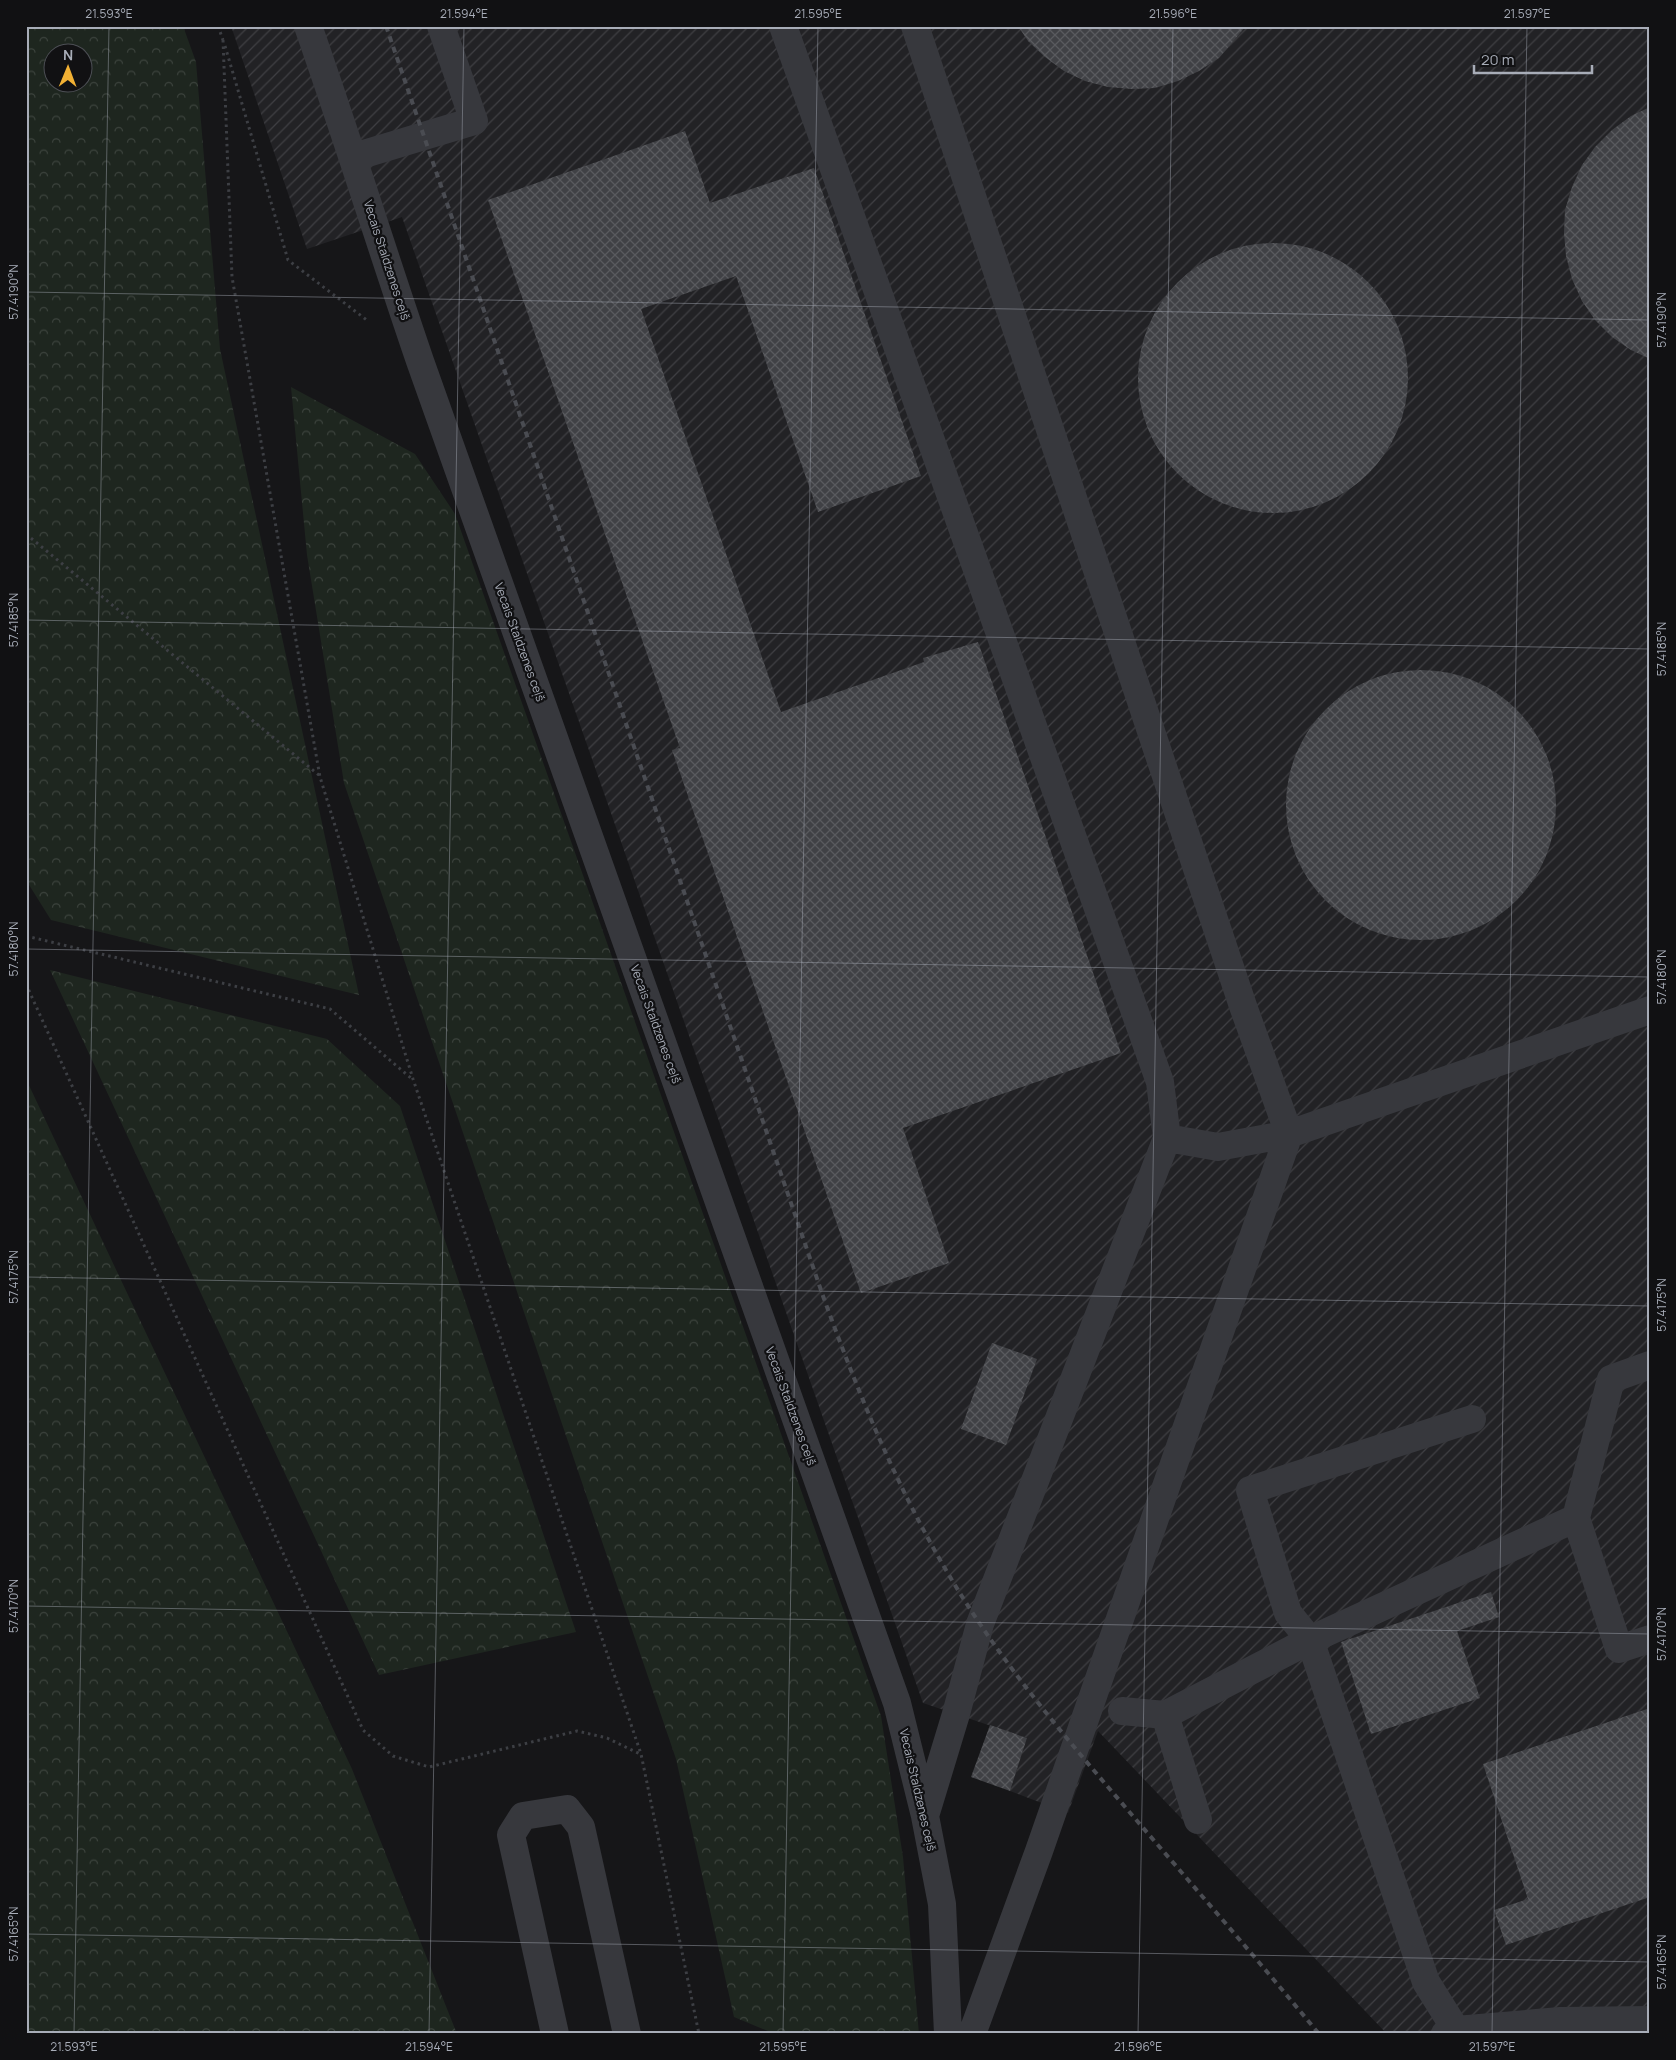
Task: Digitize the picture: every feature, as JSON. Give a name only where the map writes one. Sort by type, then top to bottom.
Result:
[{"type":"street","name":"Vecais Staldzenes ceļš","points":[[308,26],[354,157],[374,226],[424,370],[897,1703],[925,1816],[942,1904],[948,2034]]},
{"type":"street","points":[[354,157],[474,121],[441,26]]},
{"type":"street","points":[[783,26],[1160,1082],[1167,1138],[980,1624],[956,1714],[925,1816]]},
{"type":"street","points":[[915,26],[1243,1006],[1289,1134],[1042,1842],[972,2034]]},
{"type":"street","points":[[1167,1138],[1218,1147],[1289,1134],[1650,1010]]},
{"type":"street","points":[[1650,1365],[1610,1379],[1576,1518],[1619,1649],[1650,1639]]},
{"type":"street","points":[[1472,1419],[1250,1490],[1288,1612],[1310,1640],[1426,1982],[1450,2032],[1562,2028],[1650,2020]]},
{"type":"street","points":[[1122,1712],[1165,1716],[1310,1640],[1576,1518]]},
{"type":"street","points":[[1165,1716],[1198,1820]]},
{"type":"street","points":[[555,2034],[511,1835],[523,1816],[567,1809],[581,1827],[627,2034]]},
{"type":"path","points":[[218,26],[288,260],[374,325]]},
{"type":"path","points":[[223,40],[232,277],[320,776],[412,1079],[641,1754],[699,2034]]},
{"type":"path","points":[[26,534],[320,776]]},
{"type":"path","points":[[26,936],[330,1009],[412,1079]]},
{"type":"path","points":[[26,984],[363,1730],[393,1756],[429,1767],[577,1732],[607,1738],[641,1754]]},
{"type":"shaded area","points":[[231,26],[1650,26],[1650,2034],[1387,2034],[1098,1731],[1068,1813],[1010,1791],[1027,1738],[923,1703],[402,217],[307,249]]},
{"type":"green space","points":[[26,26],[183,26],[196,62],[220,349],[359,995],[51,920],[26,880]]},
{"type":"green space","points":[[291,387],[415,454],[455,514],[881,1716],[903,1857],[919,2034],[775,2034],[734,2017],[676,1759],[344,783],[307,555]]},
{"type":"green space","points":[[50,970],[327,1039],[400,1106],[576,1632],[379,1675]]},
{"type":"green space","points":[[26,1079],[352,1769],[457,2034],[26,2034]]},
{"type":"building","points":[[1018,26],[1246,26],[1219,58],[1199,71],[1178,81],[1155,88],[1132,89],[1108,87],[1085,81],[1064,71],[1028,41]]},
{"type":"building","points":[[1650,107],[1650,359],[1631,350],[1612,337],[1595,320],[1582,301],[1572,279],[1566,256],[1564,233],[1565,210],[1572,187],[1582,165],[1595,147],[1612,130],[1631,116]]},
{"type":"building","points":[[685,131],[710,203],[814,168],[921,476],[818,512],[736,276],[641,309],[781,712],[924,662],[923,658],[978,642],[1121,1053],[903,1128],[949,1263],[861,1293],[672,750],[680,748],[488,200]]},
{"type":"building","points":[[1273,243],[1299,246],[1325,253],[1359,274],[1377,292],[1398,326],[1405,352],[1408,378],[1405,404],[1398,430],[1377,464],[1359,482],[1325,503],[1299,510],[1273,513],[1247,510],[1221,503],[1187,482],[1169,464],[1148,430],[1141,404],[1138,378],[1141,352],[1148,326],[1169,292],[1187,274],[1221,253],[1247,246]]},
{"type":"building","points":[[1421,670],[1447,673],[1473,680],[1496,693],[1516,710],[1533,730],[1546,753],[1553,779],[1556,805],[1553,831],[1546,857],[1533,880],[1516,900],[1496,917],[1473,930],[1447,937],[1421,940],[1395,937],[1369,930],[1346,917],[1326,900],[1309,880],[1296,857],[1289,831],[1286,805],[1289,779],[1296,753],[1309,730],[1326,710],[1346,693],[1369,680],[1395,673]]},
{"type":"building","points":[[992,1343],[1037,1359],[1006,1445],[961,1429]]},
{"type":"building","points":[[1491,1592],[1499,1617],[1457,1631],[1480,1698],[1371,1734],[1341,1642]]},
{"type":"building","points":[[1650,1708],[1650,1897],[1506,1945],[1494,1910],[1528,1899],[1483,1764]]},
{"type":"building","points":[[990,1725],[1027,1738],[1010,1791],[971,1777]]},
{"type":"railway","points":[[386,26],[823,1296],[891,1465],[932,1546],[955,1585],[1013,1670],[1083,1758],[1319,2034]]}]
